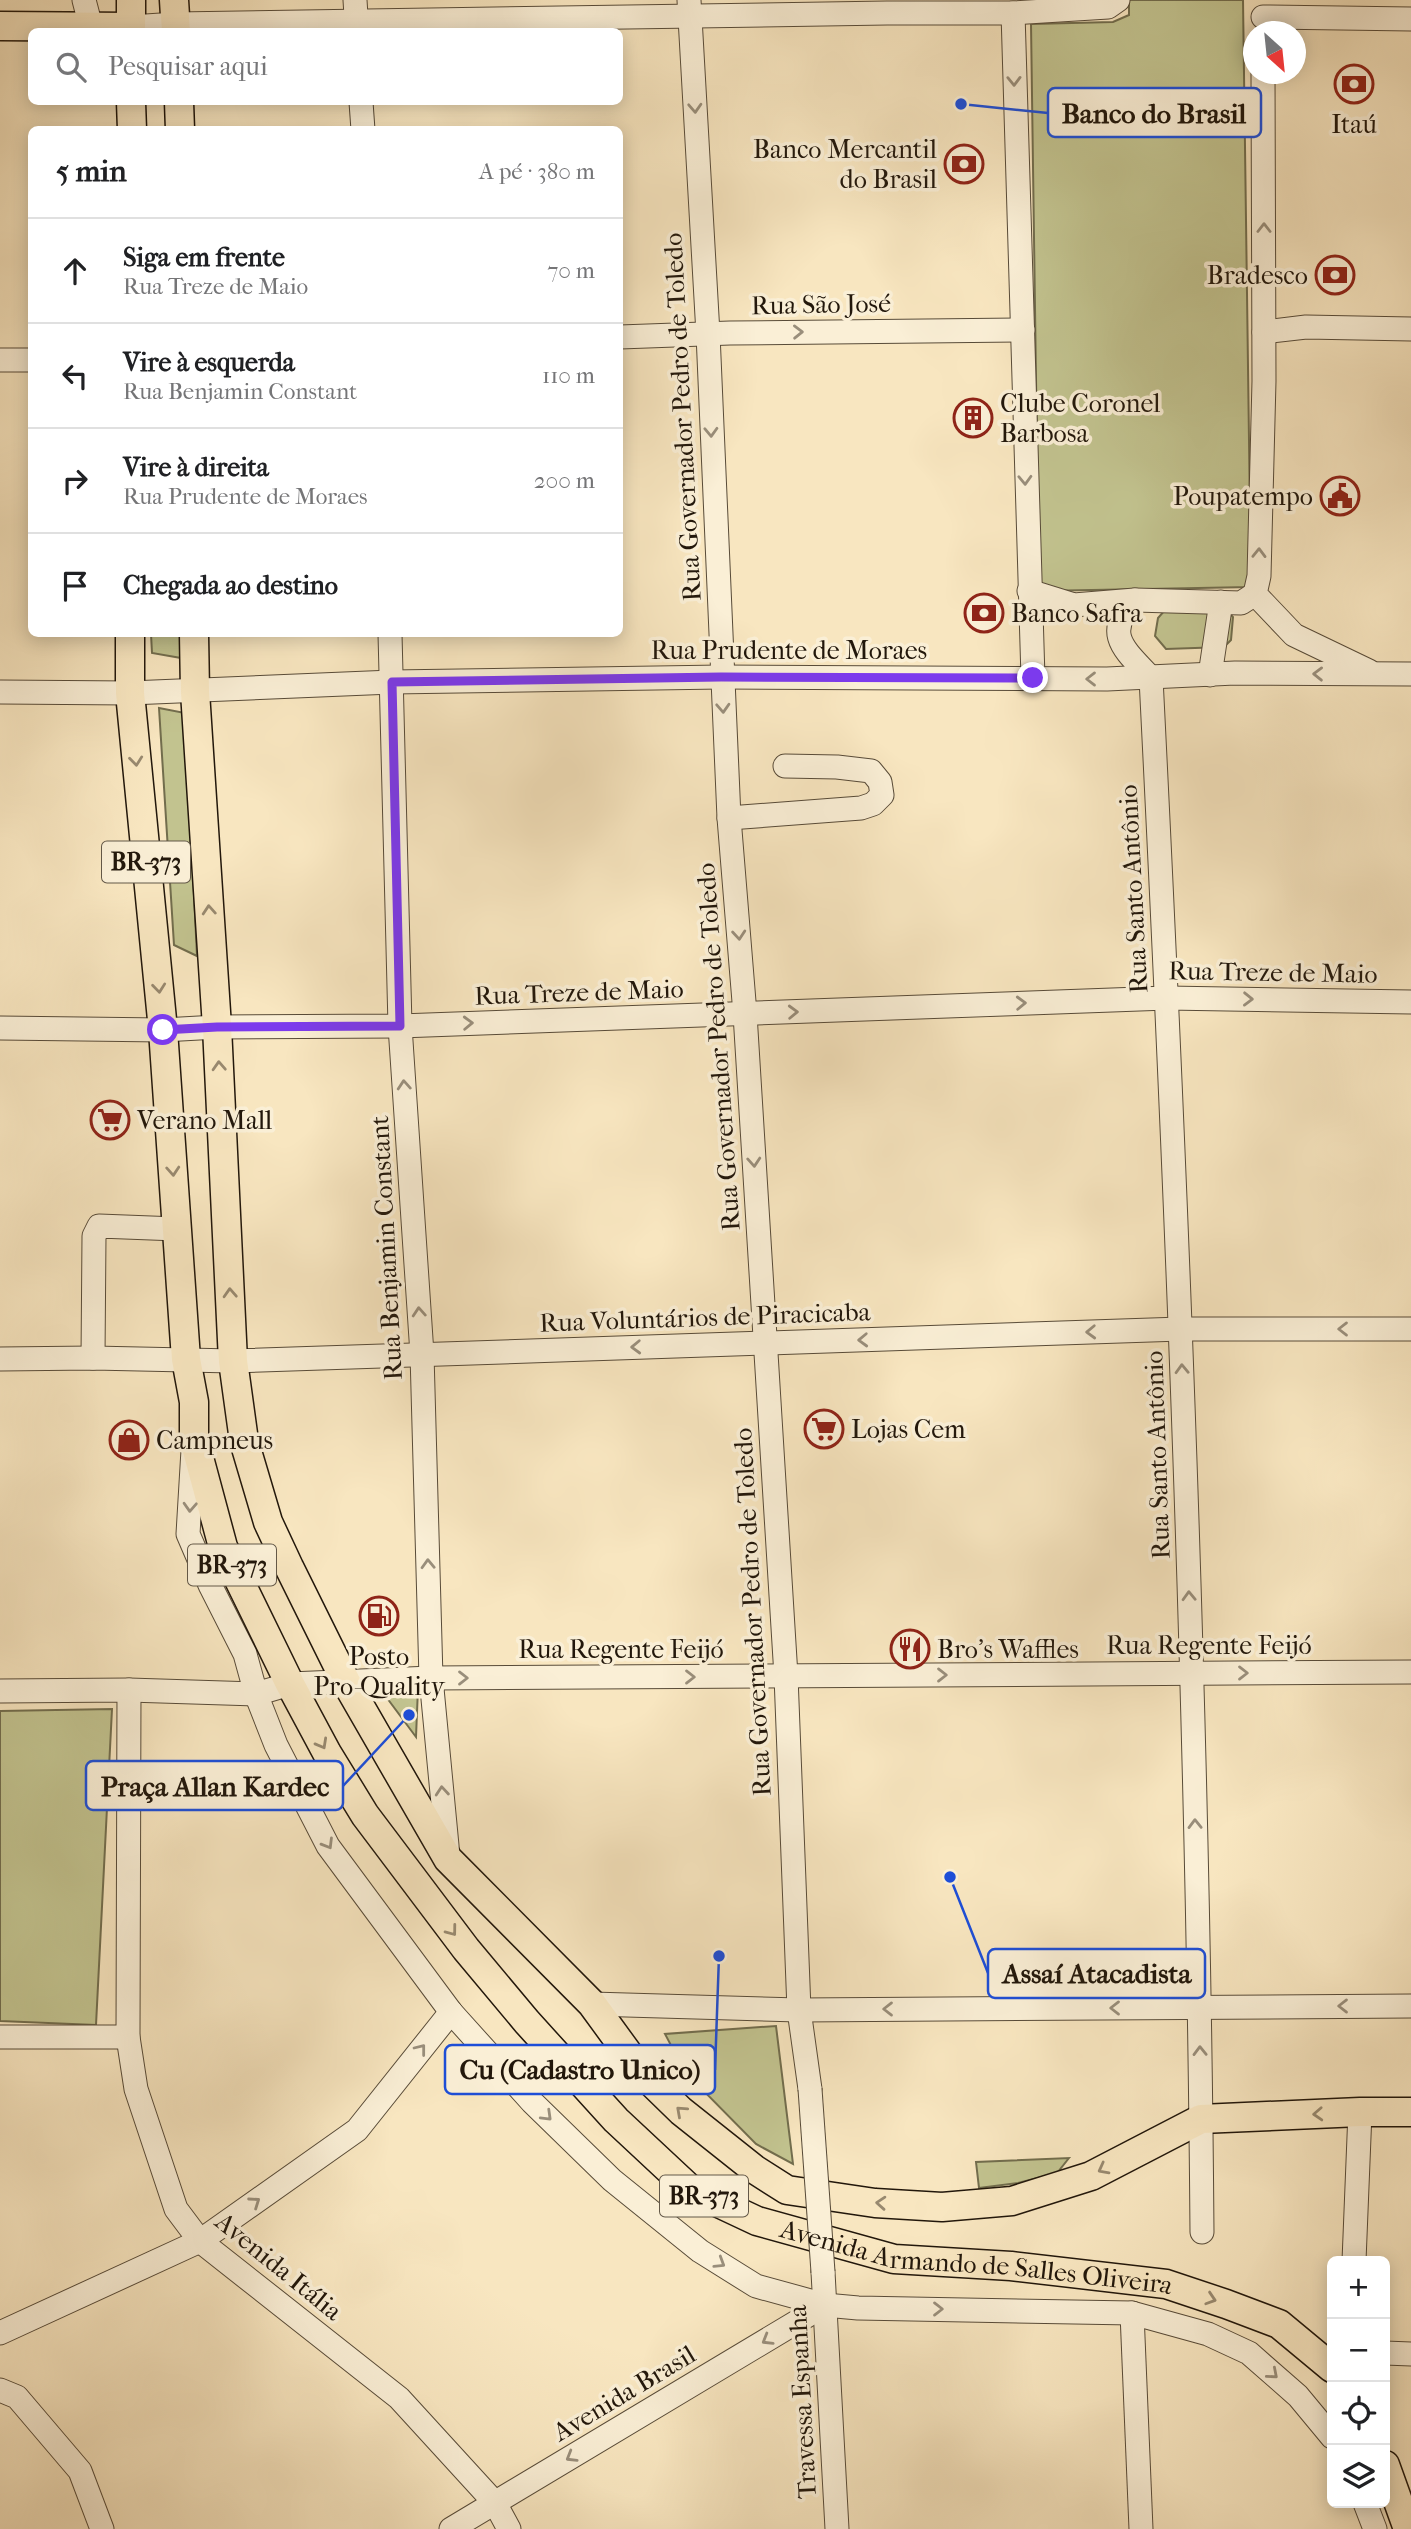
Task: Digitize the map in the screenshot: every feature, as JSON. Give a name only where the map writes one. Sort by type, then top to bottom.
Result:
[{"type":"main road","points":[[0,26],[87,13],[131,19]]},
{"type":"main road","points":[[131,105],[132,126]]},
{"type":"main road","points":[[179,105],[180,126]]},
{"type":"main road","name":"Avenida Armando de Salles Oliveira","points":[[130,637],[130,693],[163,1030],[187,1359],[194,1402],[194,1439],[223,1547],[290,1684],[327,1753],[365,1815],[466,1949],[527,2022],[616,2120],[691,2190],[757,2221],[894,2259],[1011,2266],[1166,2284],[1279,2324],[1327,2364]]},
{"type":"main road","name":"Avenida Armando de Salles Oliveira","points":[[194,637],[233,1361],[244,1441],[268,1522],[346,1682],[449,1859],[592,2004],[643,2074],[681,2111],[754,2169],[787,2190],[875,2203],[942,2207],[1012,2201],[1091,2176],[1201,2119],[1411,2112]]},
{"type":"main road","points":[[1390,2479],[1408,2529]]},
{"type":"street","points":[[131,19],[356,18],[690,8],[887,6],[1013,13],[1108,7],[1118,0]]},
{"type":"street","name":"Rua Governador Pedro de Toledo","points":[[690,8],[708,334],[729,818],[745,1014],[786,1676],[799,2010],[810,2090]]},
{"type":"street","points":[[1013,13],[1033,678]]},
{"type":"street","points":[[1263,16],[1411,19]]},
{"type":"street","points":[[1029,591],[1074,605],[1135,600],[1241,603],[1255,594],[1259,576],[1264,332],[1263,84]]},
{"type":"street","points":[[361,105],[362,126]]},
{"type":"street","points":[[1264,332],[1307,327],[1411,329]]},
{"type":"street","name":"Rua São José","points":[[623,337],[1023,330]]},
{"type":"street","points":[[0,360],[28,360]]},
{"type":"street","points":[[1255,594],[1294,635],[1378,675]]},
{"type":"street","points":[[1135,600],[1121,614],[1117,631],[1123,646],[1151,677]]},
{"type":"street","points":[[1210,675],[1222,602]]},
{"type":"street","name":"Rua Benjamin Constant","points":[[390,637],[400,1026],[422,1354],[431,1678],[449,1859]]},
{"type":"street","name":"Rua Prudente de Moraes","points":[[0,692],[195,692],[392,682],[721,677],[1033,678],[1411,674]]},
{"type":"street","name":"Rua Santo Antônio","points":[[1151,677],[1181,1329],[1199,2007],[1202,2232]]},
{"type":"street","points":[[729,818],[861,808],[873,804],[882,796],[880,782],[871,771],[785,766]]},
{"type":"street","name":"Rua Treze de Maio","points":[[0,1028],[163,1030],[400,1026],[1167,998],[1411,1002]]},
{"type":"street","points":[[93,1358],[94,1236],[99,1226],[177,1230]]},
{"type":"street","name":"Rua Voluntários de Piracicaba","points":[[0,1359],[233,1361],[1181,1329],[1411,1329]]},
{"type":"street","points":[[194,1439],[188,1534],[245,1654],[256,1694],[276,1745],[328,1846],[451,2012],[532,2102],[612,2180],[700,2251],[756,2286],[825,2305],[858,2308],[1132,2313],[1208,2334],[1249,2353],[1298,2396],[1327,2431]]},
{"type":"street","name":"Rua Regente Feijó","points":[[0,1691],[129,1690],[256,1694],[290,1684],[431,1678],[1411,1672]]},
{"type":"street","name":"Avenida Itália","points":[[129,1690],[128,2037],[136,2089],[176,2209],[200,2241],[399,2398],[495,2503],[509,2529]]},
{"type":"street","points":[[592,2004],[799,2010],[1411,2006]]},
{"type":"street","points":[[0,2333],[200,2241],[358,2130],[451,2012]]},
{"type":"street","points":[[0,2036],[128,2037]]},
{"type":"street","name":"Travessa Espanha","points":[[810,2090],[837,2529]]},
{"type":"street","points":[[1354,2256],[1360,2112]]},
{"type":"street","name":"Avenida Brasil","points":[[451,2529],[825,2305]]},
{"type":"street","points":[[1132,2313],[1141,2529]]},
{"type":"street","points":[[1390,2353],[1411,2354]]},
{"type":"street","points":[[0,2390],[17,2397],[80,2471],[102,2529]]},
{"type":"street","points":[[1367,2508],[1375,2529]]},
{"type":"green space","points":[[1129,0],[1243,0],[1251,587],[1039,591],[1031,24],[1113,22],[1129,15]]},
{"type":"green space","points":[[1172,602],[1219,602],[1233,617],[1231,640],[1224,647],[1166,649],[1155,636],[1158,618]]},
{"type":"green space","points":[[151,637],[180,637],[181,658],[152,653]]},
{"type":"green space","points":[[159,708],[185,713],[197,956],[174,945]]},
{"type":"green space","points":[[418,1688],[416,1737],[384,1694]]},
{"type":"green space","points":[[112,1709],[96,2025],[0,2021],[0,1711]]},
{"type":"green space","points":[[776,2026],[793,2164],[756,2144],[685,2072],[665,2034]]},
{"type":"green space","points":[[1069,2158],[1057,2173],[1018,2183],[979,2188],[976,2162]]},
{"type":"place","name":"Itaú","points":[[1354,84]]},
{"type":"place","name":"Banco do Brasil","points":[[961,104]]},
{"type":"place","name":"Banco Mercantil do Brasil","points":[[964,164]]},
{"type":"place","name":"Bradesco","points":[[1335,275]]},
{"type":"place","name":"Clube Coronel Barbosa","points":[[973,418]]},
{"type":"place","name":"Poupatempo","points":[[1340,496]]},
{"type":"place","name":"Banco Safra","points":[[984,613]]},
{"type":"place","name":"Verano Mall","points":[[110,1120]]},
{"type":"place","name":"Lojas Cem","points":[[824,1429]]},
{"type":"place","name":"Campneus","points":[[129,1440]]},
{"type":"place","name":"Posto Pro-Quality","points":[[379,1616]]},
{"type":"place","name":"Bro's Waffles","points":[[910,1649]]},
{"type":"place","name":"Praça Allan Kardec","points":[[409,1715]]},
{"type":"place","name":"Assaí Atacadista","points":[[950,1877]]},
{"type":"place","name":"Cu (Cadastro Unico)","points":[[719,1956]]},
{"type":"route","points":[[163,1030],[400,1026],[392,682],[721,677],[1033,678]]}]
